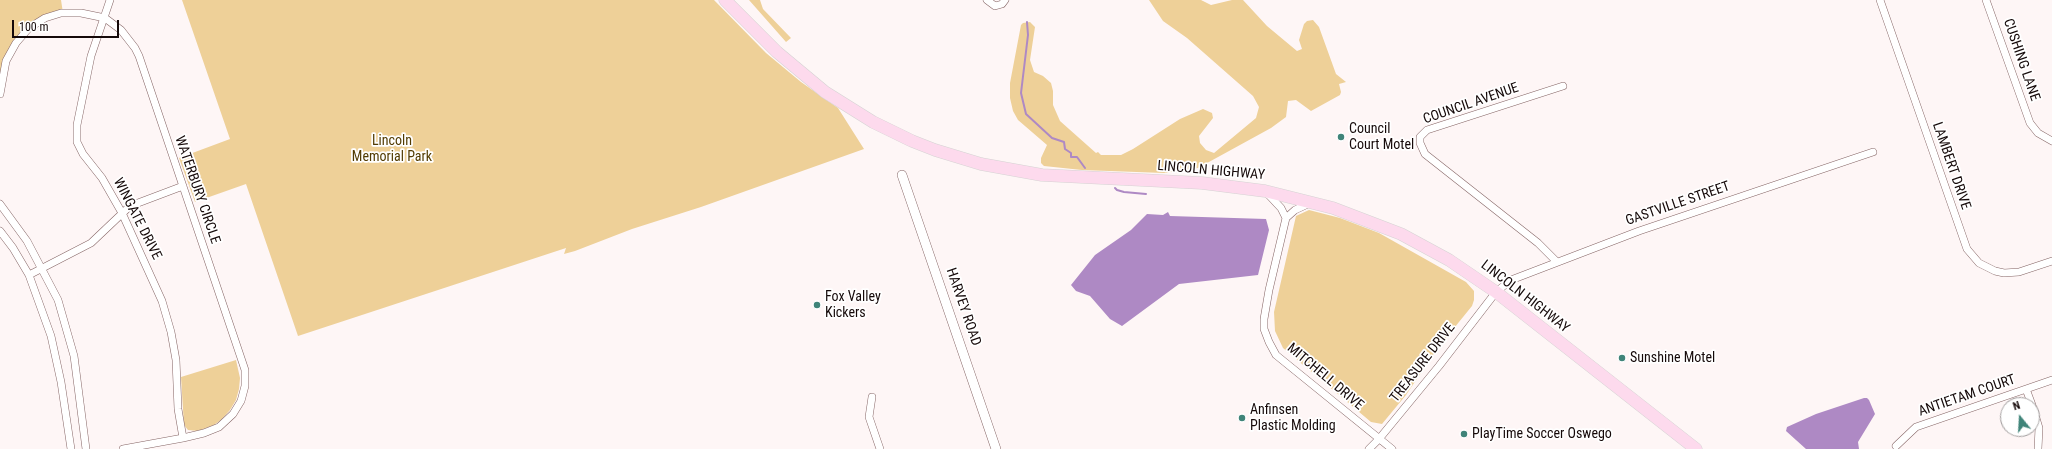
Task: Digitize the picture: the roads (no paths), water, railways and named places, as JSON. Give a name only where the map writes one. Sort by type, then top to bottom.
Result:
[{"type":"main road","name":"LINCOLN HIGHWAY","points":[[725,0],[782,57],[825,92],[873,122],[912,141],[935,150],[981,164],[1042,175],[1202,183],[1264,191],[1314,202],[1356,216],[1401,234],[1456,264],[1496,292],[1696,449]]},
{"type":"street","name":"WINGATE DRIVE","points":[[110,0],[91,56],[77,125],[77,142],[82,154],[102,178],[122,213],[162,301],[171,332],[176,360],[178,409],[183,438]]},
{"type":"street","points":[[987,0],[995,6],[1002,4],[1005,0]]},
{"type":"street","name":"LAMBERT DRIVE","points":[[1882,0],[1967,250],[1976,260],[1986,267],[2004,273],[2019,272],[2052,261]]},
{"type":"street","name":"CUSHING LANE","points":[[1986,0],[2030,123],[2038,133],[2052,141]]},
{"type":"street","name":"WATERBURY CIRCLE","points":[[0,94],[6,61],[11,51],[29,28],[45,18],[63,13],[81,13],[105,18],[121,30],[137,52],[242,361],[245,386],[241,401],[233,414],[219,427],[183,438],[123,449]]},
{"type":"street","name":"COUNCIL AVENUE","points":[[1556,261],[1538,243],[1426,154],[1420,143],[1420,137],[1427,130],[1563,86]]},
{"type":"street","name":"GASTVILLE STREET","points":[[1496,292],[1516,277],[1556,261],[1706,207],[1873,152]]},
{"type":"street","name":"HARVEY ROAD","points":[[902,175],[996,449]]},
{"type":"street","points":[[29,275],[91,243],[122,213],[140,201],[182,186]]},
{"type":"street","points":[[1264,191],[1277,203],[1286,218],[1295,210],[1314,202]]},
{"type":"street","points":[[0,204],[27,241],[58,300],[74,356],[86,449]]},
{"type":"street","name":"MITCHELL DRIVE","points":[[1286,218],[1269,290],[1264,319],[1264,329],[1268,342],[1276,355],[1392,449]]},
{"type":"street","points":[[0,231],[13,248],[29,275],[51,336],[61,382],[71,449]]},
{"type":"street","name":"TREASURE DRIVE","points":[[1369,449],[1380,439],[1496,292]]},
{"type":"street","name":"ANTIETAM COURT","points":[[1896,446],[1916,426],[2052,380]]},
{"type":"street","points":[[2026,389],[2029,397]]},
{"type":"street","points":[[872,397],[870,417],[880,449]]},
{"type":"street","points":[[2038,449],[2039,437]]},
{"type":"waterway","points":[[1027,22],[1028,35],[1021,93],[1026,114],[1052,138],[1064,142],[1065,149],[1071,153],[1071,157],[1077,157],[1085,168]]},
{"type":"waterway","points":[[1115,188],[1124,192],[1146,194]]},
{"type":"place","name":"Council Court Motel","points":[[1341,137]]},
{"type":"place","name":"Fox Valley Kickers","points":[[817,305]]},
{"type":"place","name":"Sunshine Motel","points":[[1622,358]]},
{"type":"place","name":"Anfinsen Plastic Molding","points":[[1242,418]]},
{"type":"place","name":"PlayTime Soccer Oswego","points":[[1464,434]]},
{"type":"park label","name":"Lincoln Memorial Park","points":[[392,150]]}]
